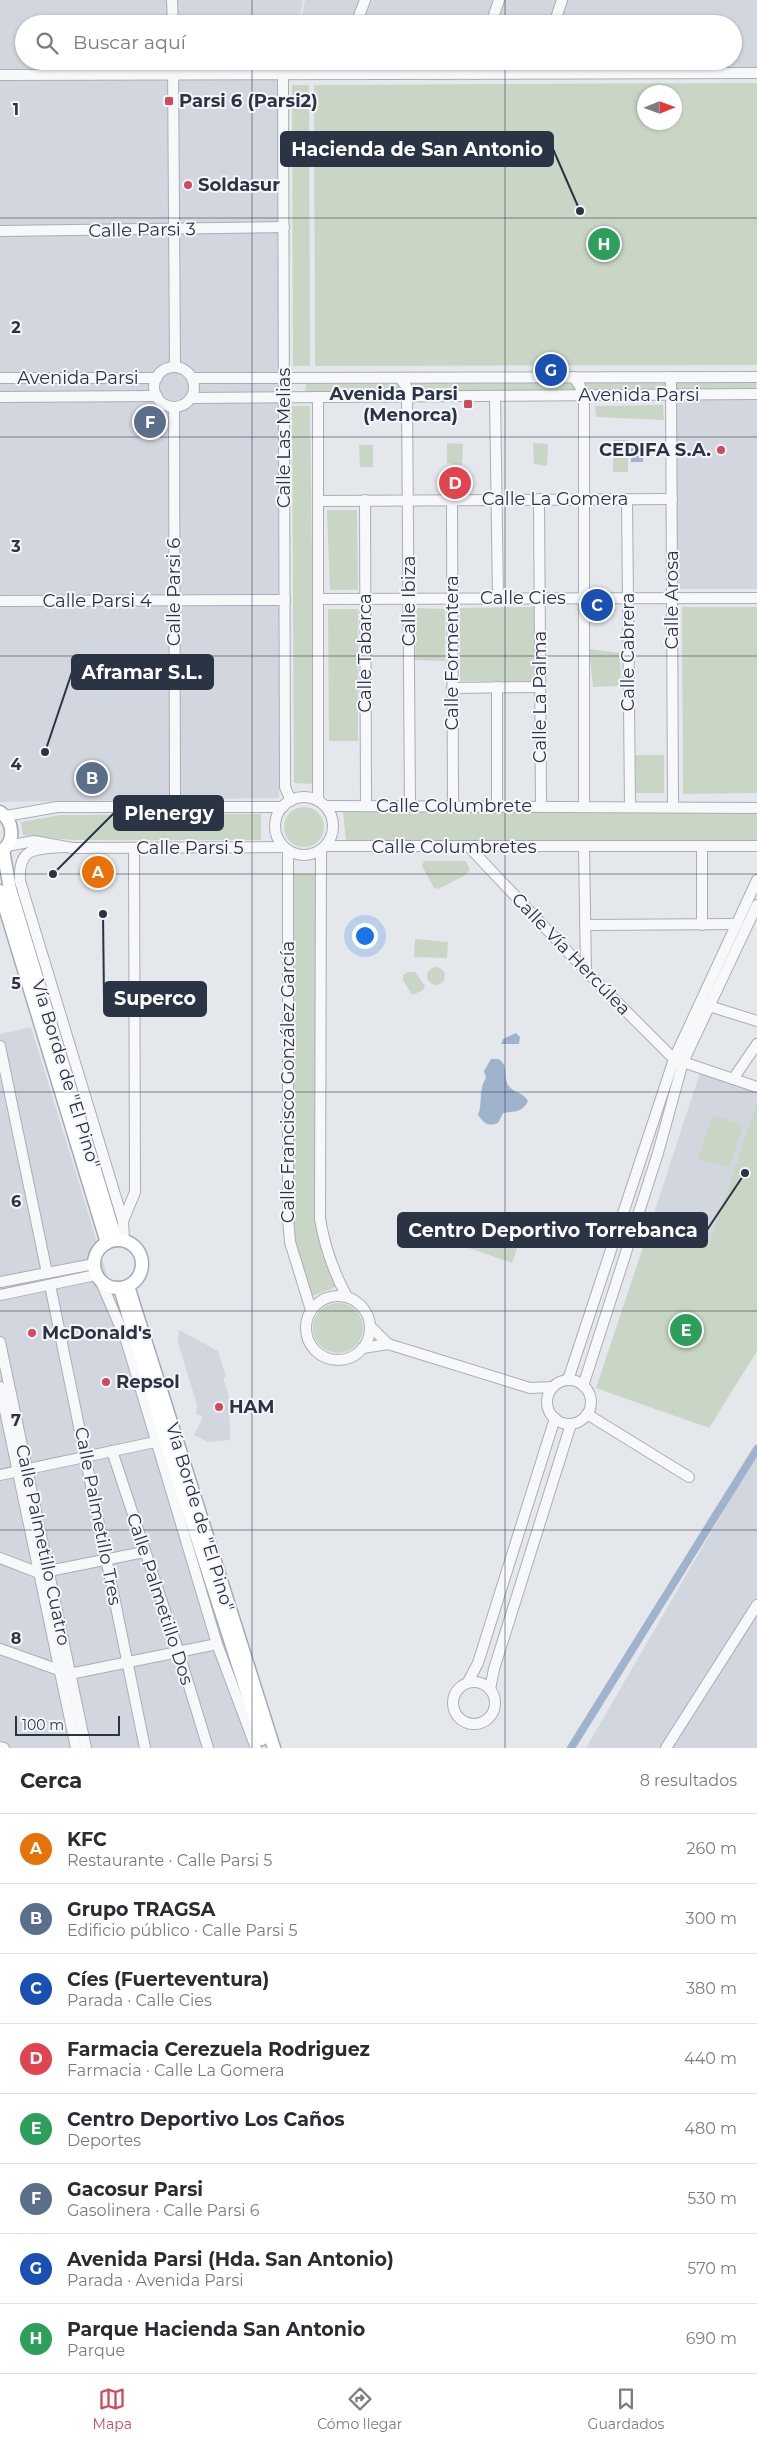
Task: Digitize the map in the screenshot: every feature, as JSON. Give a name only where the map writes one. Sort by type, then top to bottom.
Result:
[{"type":"main road","name":"Vía Borde de \"El Pino\"","points":[[3,814],[12,830],[4,849],[10,889],[116,1241]]},
{"type":"main road","name":"Vía Borde de \"El Pino\"","points":[[0,891],[116,1241]]},
{"type":"main road","points":[[116,1241],[138,1250],[142,1265],[138,1278],[124,1287],[107,1286],[97,1274],[97,1251],[116,1241]]},
{"type":"main road","name":"Vía Borde de \"El Pino\"","points":[[124,1287],[212,1587],[251,1710],[266,1748]]},
{"type":"main road","name":"Vía Borde de \"El Pino\"","points":[[124,1287],[274,1748]]},
{"type":"street","points":[[172,0],[172,15]]},
{"type":"street","points":[[359,15],[365,0]]},
{"type":"street","points":[[493,15],[499,0]]},
{"type":"street","points":[[557,15],[562,0]]},
{"type":"street","points":[[173,70],[175,367]]},
{"type":"street","points":[[338,74],[340,70]]},
{"type":"street","points":[[473,74],[475,70]]},
{"type":"street","points":[[0,75],[757,72]]},
{"type":"street","name":"Calle Las Melias","points":[[283,74],[286,804]]},
{"type":"street","name":"Calle Parsi 3","points":[[0,231],[284,227]]},
{"type":"street","points":[[175,367],[185,371],[192,378],[194,385],[191,398],[174,407],[164,404],[157,396],[155,384],[157,378],[165,370],[175,367]]},
{"type":"street","points":[[573,377],[580,386],[583,395],[584,806]]},
{"type":"street","name":"Calle Arosa","points":[[672,377],[673,806]]},
{"type":"street","name":"Avenida Parsi","points":[[192,378],[757,377]]},
{"type":"street","name":"Avenida Parsi","points":[[0,378],[157,378]]},
{"type":"street","points":[[400,378],[406,386],[408,396]]},
{"type":"street","name":"Avenida Parsi","points":[[191,398],[757,394]]},
{"type":"street","name":"Avenida Parsi","points":[[0,397],[157,396]]},
{"type":"street","name":"Calle Ibiza","points":[[408,396],[410,806]]},
{"type":"street","points":[[495,396],[498,598]]},
{"type":"street","name":"Calle Las Melias","points":[[318,397],[321,803]]},
{"type":"street","name":"Calle Parsi 6","points":[[174,407],[175,806]]},
{"type":"street","name":"Calle Formentera","points":[[452,499],[453,806]]},
{"type":"street","name":"Calle La Palma","points":[[539,499],[541,806]]},
{"type":"street","name":"Calle Cabrera","points":[[627,499],[630,806]]},
{"type":"street","name":"Calle La Gomera","points":[[318,500],[672,499]]},
{"type":"street","name":"Calle Tabarca","points":[[365,500],[366,806]]},
{"type":"street","name":"Calle Cies","points":[[319,599],[757,598]]},
{"type":"street","name":"Calle Parsi 4","points":[[0,601],[285,600]]},
{"type":"street","points":[[497,687],[497,806]]},
{"type":"street","points":[[452,688],[540,687]]},
{"type":"street","points":[[3,814],[57,807],[286,804],[309,798],[321,803],[332,822],[330,839],[323,848],[304,855],[286,849],[275,830],[278,814],[286,804]]},
{"type":"street","name":"Calle Columbrete","points":[[321,803],[366,806],[673,806],[757,808]]},
{"type":"street","name":"Calle Parsi 5","points":[[4,849],[34,841],[48,842],[63,847],[286,849]]},
{"type":"street","name":"Calle Columbretes","points":[[323,848],[757,846]]},
{"type":"street","points":[[63,847],[35,849],[24,855],[19,867],[20,881],[123,1221]]},
{"type":"street","points":[[702,847],[702,925]]},
{"type":"street","points":[[116,1241],[135,1192],[134,848]]},
{"type":"street","name":"Calle Francisco González García","points":[[323,848],[320,1219],[324,1245],[333,1271],[347,1296]]},
{"type":"street","name":"Calle Vía Hercúlea","points":[[469,848],[586,971],[679,1060]]},
{"type":"street","points":[[584,848],[586,971]]},
{"type":"street","name":"Calle Francisco González García","points":[[286,849],[288,1218],[290,1242],[311,1310]]},
{"type":"street","points":[[568,1380],[679,1060],[736,924],[757,880]]},
{"type":"street","points":[[583,1386],[658,1153],[679,1060],[709,1006],[757,905]]},
{"type":"street","points":[[585,925],[736,924]]},
{"type":"street","points":[[709,1006],[757,1021]]},
{"type":"street","points":[[733,1079],[757,1044]]},
{"type":"street","points":[[0,1046],[47,1273]]},
{"type":"street","points":[[746,1059],[757,1063]]},
{"type":"street","points":[[679,1060],[757,1087]]},
{"type":"street","points":[[0,1282],[47,1273],[97,1274]]},
{"type":"street","points":[[0,1289],[0,1295],[97,1274]]},
{"type":"street","points":[[97,1274],[126,1340],[217,1644],[256,1748]]},
{"type":"street","name":"Calle Palmetillo Tres","points":[[50,1284],[145,1748]]},
{"type":"street","points":[[347,1296],[365,1310],[370,1326],[369,1338],[363,1348],[350,1358],[340,1360],[321,1355],[313,1348],[306,1334],[306,1319],[311,1310],[327,1297],[347,1296]]},
{"type":"street","points":[[370,1326],[388,1344]]},
{"type":"street","name":"Calle Palmetillo Cuatro","points":[[0,1342],[22,1470],[86,1748]]},
{"type":"street","points":[[363,1348],[388,1344],[530,1388],[553,1387],[568,1380],[576,1381],[587,1390],[591,1402],[587,1414],[571,1424],[562,1423],[554,1418],[547,1404],[530,1388]]},
{"type":"street","name":"Calle Palmetillo Cuatro","points":[[0,1387],[22,1470]]},
{"type":"street","points":[[547,1404],[548,1395],[553,1387]]},
{"type":"street","points":[[587,1414],[688,1477]]},
{"type":"street","points":[[468,1682],[484,1684],[490,1689],[495,1702],[491,1716],[479,1724],[465,1722],[455,1712],[453,1705],[457,1691],[468,1682],[478,1663],[554,1418]]},
{"type":"street","points":[[490,1689],[494,1669],[571,1424]]},
{"type":"street","points":[[0,1475],[112,1451],[154,1437]]},
{"type":"street","name":"Calle Palmetillo Dos","points":[[112,1451],[179,1653],[208,1748]]},
{"type":"street","points":[[0,1558],[44,1572],[144,1552]]},
{"type":"street","name":"Calle Palmetillo Cuatro","points":[[44,1572],[59,1671],[76,1748]]},
{"type":"street","points":[[666,1748],[757,1605]]},
{"type":"street","points":[[0,1649],[70,1674],[217,1644]]},
{"type":"street","points":[[0,1747],[4,1748]]},
{"type":"shaded area","points":[[0,0],[303,0],[300,15],[15,15],[15,70],[286,70],[279,798],[0,802]]},
{"type":"shaded area","points":[[305,0],[757,0],[757,79],[417,70],[742,70],[742,15],[302,15]]},
{"type":"shaded area","points":[[757,399],[757,589],[677,589],[676,400]]},
{"type":"shaded area","points":[[31,1027],[253,1748],[0,1748],[0,1034]]},
{"type":"shaded area","points":[[700,1073],[757,1091],[757,1102],[709,1244],[654,1213]]},
{"type":"shaded area","name":"Repsol","points":[[179,1330],[218,1351],[226,1377],[223,1378],[229,1397],[230,1440],[208,1442],[194,1435],[203,1417],[196,1414],[197,1405],[178,1342]]},
{"type":"shaded area","points":[[757,1453],[757,1748],[586,1748]]},
{"type":"green space","points":[[757,83],[757,365],[315,366],[314,85]]},
{"type":"green space","points":[[292,85],[309,85],[310,366],[293,366]]},
{"type":"green space","points":[[756,381],[756,389],[305,392],[306,384]]},
{"type":"green space","points":[[663,405],[664,420],[596,417],[595,406]]},
{"type":"green space","points":[[292,406],[310,406],[315,784],[294,783]]},
{"type":"green space","points":[[613,440],[628,440],[628,472],[613,472]]},
{"type":"green space","points":[[447,443],[463,444],[462,465],[447,463]]},
{"type":"green space","points":[[533,443],[548,444],[547,466],[534,464]]},
{"type":"green space","points":[[359,445],[373,445],[373,467],[360,467]]},
{"type":"green space","points":[[327,510],[357,510],[358,590],[330,590]]},
{"type":"green space","points":[[535,607],[535,681],[460,681],[460,608]]},
{"type":"green space","points":[[682,607],[757,607],[757,793],[683,794]]},
{"type":"green space","points":[[416,608],[445,609],[445,661],[415,660]]},
{"type":"green space","points":[[328,609],[358,609],[358,741],[329,741]]},
{"type":"green space","points":[[589,649],[620,653],[621,686],[593,687]]},
{"type":"green space","points":[[635,755],[664,755],[664,793],[636,793]]},
{"type":"green space","points":[[304,807],[318,813],[324,827],[318,841],[304,847],[290,841],[284,827],[290,813]]},
{"type":"green space","points":[[343,812],[757,812],[757,842],[346,840]]},
{"type":"green space","points":[[261,814],[261,840],[73,840],[23,835],[21,822],[61,815]]},
{"type":"green space","points":[[424,861],[466,861],[470,870],[464,876],[438,889],[434,888],[422,866]]},
{"type":"green space","points":[[287,874],[320,874],[320,1219],[341,1285],[307,1298],[290,1242]]},
{"type":"green space","points":[[415,939],[448,942],[447,958],[414,957]]},
{"type":"green space","points":[[436,967],[442,970],[445,976],[442,982],[436,985],[430,982],[427,976],[430,970]]},
{"type":"green space","points":[[408,972],[415,972],[425,986],[423,990],[412,995],[403,980],[403,975]]},
{"type":"green space","points":[[757,1102],[757,1351],[709,1428],[596,1388],[650,1226],[709,1244]]},
{"type":"green space","points":[[713,1115],[743,1125],[729,1168],[698,1158]]},
{"type":"green space","points":[[477,1225],[520,1239],[512,1263],[469,1248]]},
{"type":"green space","points":[[343,1303],[356,1310],[362,1318],[362,1338],[356,1346],[348,1352],[333,1353],[320,1346],[314,1338],[313,1323],[320,1310],[328,1304]]},
{"type":"water","points":[[643,442],[643,462],[631,462],[631,444]]},
{"type":"water","points":[[516,1033],[520,1037],[519,1044],[501,1044],[503,1039]]},
{"type":"water","points":[[491,1059],[499,1059],[503,1063],[508,1085],[528,1101],[521,1110],[503,1113],[498,1123],[491,1125],[484,1122],[478,1115],[482,1087],[486,1078],[484,1071]]},
{"type":"waterway","points":[[571,1748],[757,1449]]},
{"type":"place","name":"Parsi 6 (Parsi2)","points":[[169,101]]},
{"type":"place","name":"Soldasur","points":[[188,185]]},
{"type":"place","name":"Hacienda de San Antonio","points":[[580,211]]},
{"type":"place","name":"Parque Hacienda San Antonio","points":[[604,244]]},
{"type":"place","name":"Avenida Parsi (Hda. San Antonio)","points":[[551,370]]},
{"type":"place","name":"Avenida Parsi (Menorca)","points":[[468,404]]},
{"type":"place","name":"Gacosur Parsi","points":[[150,422]]},
{"type":"place","name":"CEDIFA S.A.","points":[[721,450]]},
{"type":"place","name":"Farmacia Cerezuela Rodriguez","points":[[455,483]]},
{"type":"place","name":"Cíes (Fuerteventura)","points":[[597,605]]},
{"type":"place","name":"Aframar S.L.","points":[[45,752]]},
{"type":"place","name":"Grupo TRAGSA","points":[[92,778]]},
{"type":"place","name":"KFC","points":[[98,872]]},
{"type":"place","name":"Plenergy","points":[[53,874]]},
{"type":"place","name":"Superco","points":[[103,914]]},
{"type":"place","name":"Centro Deportivo Torrebanca","points":[[745,1173]]},
{"type":"place","name":"Centro Deportivo Los Caños","points":[[686,1330]]},
{"type":"place","name":"McDonald's","points":[[32,1333]]},
{"type":"place","name":"Repsol","points":[[106,1382]]},
{"type":"place","name":"HAM","points":[[219,1407]]}]
